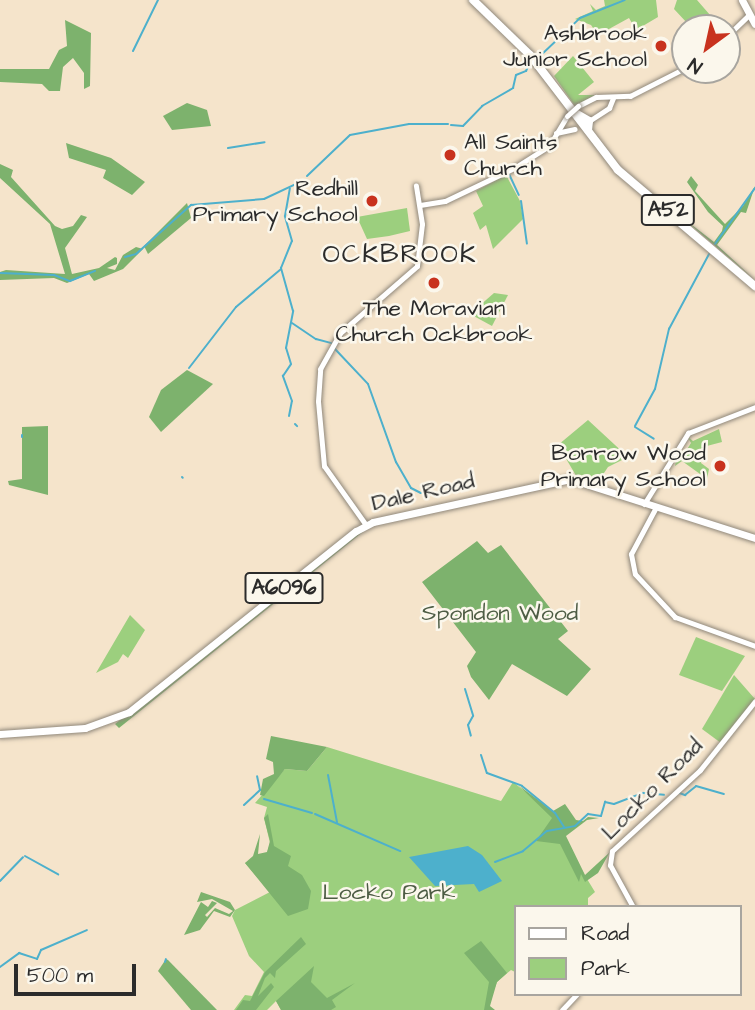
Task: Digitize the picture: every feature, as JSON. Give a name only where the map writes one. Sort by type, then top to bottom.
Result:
[{"type":"highway","name":"A52","points":[[475,0],[526,47],[575,117],[589,129],[629,180],[755,284]]},
{"type":"highway","points":[[575,117],[589,129]]},
{"type":"main road","points":[[744,3],[755,24]]},
{"type":"main road","name":"Dale Road","points":[[0,734],[85,729],[118,718],[366,525],[570,480],[655,509],[752,537]]},
{"type":"street","points":[[741,23],[749,15]]},
{"type":"street","points":[[420,205],[438,204],[466,193],[542,151],[592,97],[630,96],[671,75]]},
{"type":"street","points":[[589,129],[609,108],[613,98]]},
{"type":"street","points":[[556,133],[575,117]]},
{"type":"street","points":[[366,525],[327,472],[323,457],[319,376],[325,356],[340,333],[418,263],[420,205],[416,185]]},
{"type":"street","points":[[643,505],[688,433],[755,407]]},
{"type":"street","points":[[655,509],[631,554],[635,574],[675,617],[755,646]]},
{"type":"street","name":"Locko Road","points":[[632,905],[610,865],[612,851],[700,770],[755,701]]},
{"type":"street","points":[[562,1010],[575,996]]},
{"type":"green space","points":[[604,0],[656,0],[658,17],[636,30],[629,18],[598,35],[591,25],[575,19],[593,11],[590,4],[596,10],[605,6]]},
{"type":"green space","points":[[677,0],[697,0],[709,14],[679,14],[674,9]]},
{"type":"green space","points":[[65,20],[91,33],[90,86],[84,89],[84,73],[73,58],[63,67],[60,91],[49,91],[42,84],[0,82],[0,69],[49,69],[59,50],[67,46]]},
{"type":"green space","points":[[573,56],[594,82],[578,95],[595,95],[575,106],[554,76]]},
{"type":"green space","points":[[187,103],[207,110],[211,126],[172,130],[163,116]]},
{"type":"green space","points":[[66,143],[111,158],[145,182],[132,195],[103,178],[106,170],[69,158]]},
{"type":"green space","points":[[0,164],[13,170],[11,177],[55,226],[62,229],[73,226],[81,215],[87,217],[65,248],[72,274],[99,268],[115,257],[117,264],[107,268],[115,270],[123,255],[136,247],[143,249],[123,269],[94,281],[89,274],[67,283],[54,278],[0,280],[0,272],[6,270],[65,274],[50,224],[0,178]]},
{"type":"green space","points":[[506,175],[520,201],[523,219],[493,249],[486,225],[480,230],[473,213],[483,206],[476,191]]},
{"type":"green space","points":[[691,176],[698,185],[695,191],[725,224],[743,206],[755,186],[746,213],[741,212],[717,245],[755,280],[679,215],[714,242],[722,231],[723,226],[708,212],[687,182]]},
{"type":"green space","points":[[187,203],[191,218],[148,254],[144,246]]},
{"type":"green space","points":[[407,208],[410,231],[389,236],[367,239],[357,217]]},
{"type":"green space","points":[[494,293],[508,295],[492,326],[470,314]]},
{"type":"green space","points":[[187,370],[213,384],[161,432],[149,417],[161,390]]},
{"type":"green space","points":[[588,420],[628,457],[608,467],[602,476],[578,479],[558,445]]},
{"type":"green space","points":[[48,426],[48,495],[9,485],[8,481],[22,479],[22,427]]},
{"type":"green space","points":[[719,429],[722,442],[703,447],[701,463],[709,469],[707,479],[682,461],[675,466],[678,450],[684,454],[691,443],[687,436],[693,441]]},
{"type":"green space","points":[[364,531],[119,728],[115,724],[354,535]]},
{"type":"green space","name":"Spondon Wood","points":[[477,541],[488,553],[501,545],[568,631],[558,639],[591,669],[567,696],[512,664],[489,700],[471,677],[467,666],[476,652],[422,582]]},
{"type":"green space","points":[[130,615],[145,630],[128,658],[123,654],[118,662],[96,673]]},
{"type":"green space","points":[[696,637],[745,656],[722,691],[679,675]]},
{"type":"green space","points":[[734,675],[755,699],[721,743],[702,729]]},
{"type":"green space","points":[[271,736],[327,747],[307,771],[285,769],[264,796],[260,795],[263,779],[274,774],[273,762],[266,759]]},
{"type":"green space","name":"Locko Park","points":[[327,747],[501,801],[513,782],[556,816],[562,838],[595,892],[588,898],[588,905],[514,905],[514,972],[511,970],[497,982],[486,1010],[281,1010],[276,1001],[267,1010],[234,1010],[245,995],[252,996],[264,972],[249,956],[232,916],[235,910],[270,892],[245,863],[267,853],[270,843],[264,818],[267,807],[255,803],[285,769],[307,771]]},
{"type":"green space","points":[[518,785],[553,811],[565,804],[576,820],[599,818],[587,820],[566,836],[585,875],[610,852],[598,873],[585,882],[581,874],[579,882],[560,844],[536,841],[552,818]]},
{"type":"green space","points":[[268,814],[274,846],[291,856],[288,866],[302,875],[311,891],[308,909],[288,916],[245,863],[253,856],[260,834],[258,854],[267,852],[270,841],[264,818]]},
{"type":"green space","points":[[201,892],[230,902],[235,910],[230,917],[214,911],[200,930],[184,935],[201,902],[208,907],[212,901],[217,903],[205,915],[207,917],[215,908],[229,914],[233,911],[212,899],[197,902]]},
{"type":"green space","points":[[301,937],[306,944],[276,971],[275,978],[270,973],[265,978],[258,996],[271,983],[274,987],[256,1010],[236,1010],[243,1000],[250,1001],[265,972]]},
{"type":"green space","points":[[481,941],[507,973],[497,982],[490,1006],[495,1010],[484,1010],[489,982],[464,953]]},
{"type":"green space","points":[[166,959],[217,1010],[191,1010],[158,971]]},
{"type":"green space","points":[[314,966],[311,982],[327,998],[355,983],[332,1000],[336,1007],[331,1010],[281,1010],[276,1001]]},
{"type":"water","points":[[468,846],[482,855],[502,881],[479,892],[474,884],[435,886],[409,857]]},
{"type":"waterway","points":[[133,51],[158,0]]},
{"type":"waterway","points":[[540,56],[580,18],[625,0]]},
{"type":"waterway","points":[[451,125],[463,126],[482,106],[513,88],[516,75],[526,71],[530,62]]},
{"type":"waterway","points":[[307,176],[350,135],[409,124],[448,124]]},
{"type":"waterway","points":[[228,148],[265,142]]},
{"type":"waterway","points":[[509,174],[519,195]]},
{"type":"waterway","points":[[125,257],[136,254],[191,205],[264,199],[302,181]]},
{"type":"waterway","points":[[289,416],[292,401],[283,376],[291,364],[286,348],[293,311],[281,268],[292,241],[285,216],[290,188]]},
{"type":"waterway","points":[[715,244],[755,188]]},
{"type":"waterway","points":[[521,201],[527,244]]},
{"type":"waterway","points":[[635,426],[655,389],[669,329],[709,254]]},
{"type":"waterway","points":[[189,368],[236,307],[281,269]]},
{"type":"waterway","points":[[0,273],[54,275],[70,281],[95,271]]},
{"type":"waterway","points":[[292,323],[316,339],[331,343]]},
{"type":"waterway","points":[[335,349],[368,384],[396,462],[411,488],[421,493]]},
{"type":"waterway","points":[[635,427],[654,439]]},
{"type":"waterway","points":[[465,689],[473,716],[468,725],[471,736]]},
{"type":"waterway","points":[[481,755],[487,773],[522,786],[555,813],[564,827]]},
{"type":"waterway","points":[[328,775],[337,822]]},
{"type":"waterway","points":[[244,805],[260,790],[257,776]]},
{"type":"waterway","points":[[677,792],[685,795],[696,786],[724,794]]},
{"type":"waterway","points":[[495,862],[523,851],[547,831],[575,826],[588,814],[601,816],[605,802],[614,804],[643,793],[664,795]]},
{"type":"waterway","points":[[264,799],[312,813]]},
{"type":"waterway","points":[[315,814],[400,851]]},
{"type":"waterway","points":[[25,856],[58,874]]},
{"type":"waterway","points":[[0,881],[23,857]]},
{"type":"waterway","points":[[0,967],[19,953],[37,959],[41,950],[87,930]]},
{"type":"place","name":"Ashbrook Junior School","points":[[661,46]]},
{"type":"place","name":"All Saints Church","points":[[450,155]]},
{"type":"place","name":"Redhill Primary School","points":[[372,201]]},
{"type":"place","name":"The Moravian Church Ockbrook","points":[[434,283]]},
{"type":"place","name":"Borrow Wood Primary School","points":[[720,466]]},
{"type":"district","name":"OCKBROOK","points":[[400,255]]}]
